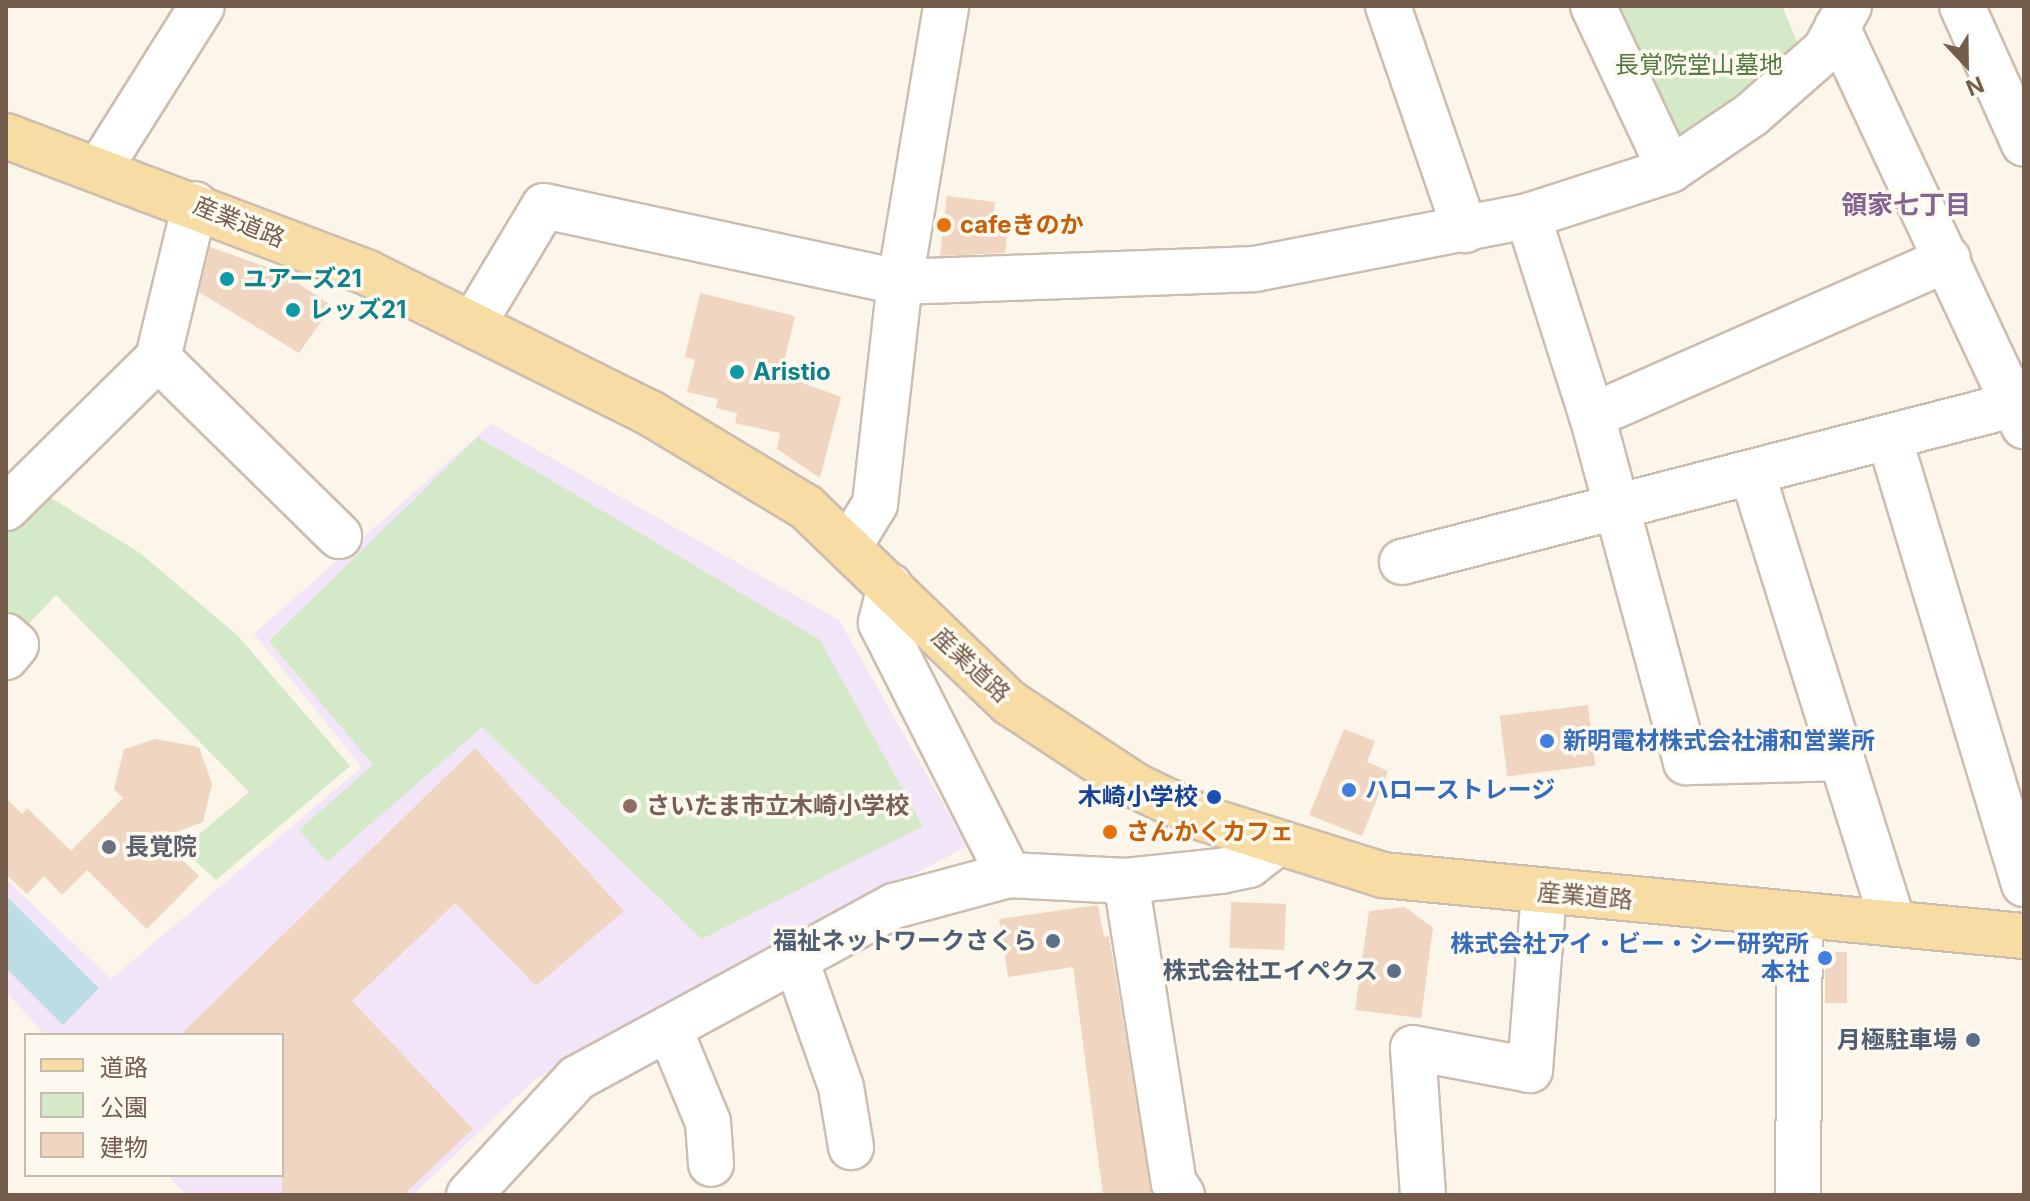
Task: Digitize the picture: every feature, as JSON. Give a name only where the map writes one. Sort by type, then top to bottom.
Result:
[{"type":"main road","name":"産業道路","points":[[6,136],[195,204],[475,321],[764,478],[850,545],[1010,703],[1074,748],[1150,792],[1273,846],[1383,875],[1544,893],[2024,936]]},
{"type":"street","points":[[100,168],[202,6]]},
{"type":"street","points":[[850,545],[875,504],[900,282],[946,6]]},
{"type":"street","points":[[1388,6],[1465,230]]},
{"type":"street","points":[[1593,6],[1670,170]]},
{"type":"street","points":[[1962,6],[2024,144]]},
{"type":"street","points":[[475,321],[544,206],[900,282],[1255,269],[1465,230],[1528,216],[1670,170],[1751,115],[1825,50],[1843,17]]},
{"type":"street","points":[[1402,562],[1753,476],[1889,437],[2021,410],[1948,259],[1843,17]]},
{"type":"street","points":[[6,508],[158,358],[195,204]]},
{"type":"street","points":[[1528,216],[1592,416],[1686,762],[1841,758]]},
{"type":"street","points":[[1592,416],[1948,259]]},
{"type":"street","points":[[158,358],[339,536]]},
{"type":"street","points":[[1889,437],[2024,884]]},
{"type":"street","points":[[1753,476],[1893,922]]},
{"type":"street","points":[[890,586],[881,623],[1009,875]]},
{"type":"street","points":[[6,636],[16,645],[6,657]]},
{"type":"street","points":[[485,1188],[577,1078],[894,906],[1009,875],[1126,881],[1249,865],[1273,846]]},
{"type":"street","points":[[1126,881],[1174,1183],[1182,1195]]},
{"type":"street","points":[[1418,1194],[1413,1048],[1530,1070],[1544,893]]},
{"type":"street","points":[[1798,1195],[1800,915]]},
{"type":"street","points":[[796,960],[841,1087],[851,1147]]},
{"type":"street","points":[[669,1028],[708,1122],[711,1164]]},
{"type":"shaded area","name":"さいたま市立木崎小学校","points":[[491,424],[839,620],[967,846],[533,1081],[413,1195],[186,1195],[170,1177],[284,1177],[284,1033],[43,1033],[6,991],[6,879],[111,979],[362,767],[254,634]]},
{"type":"green space","name":"長覚院堂山墓地","points":[[1609,6],[1782,6],[1802,54],[1685,147],[1665,139]]},
{"type":"green space","points":[[478,437],[820,640],[923,826],[702,939],[482,727],[327,862],[299,830],[373,765],[269,641]]},
{"type":"green space","points":[[38,490],[140,553],[237,635],[350,766],[216,880],[182,849],[249,792],[56,595],[17,636],[6,625],[6,525]]},
{"type":"water","points":[[6,896],[99,988],[63,1025],[6,968]]},
{"type":"building","points":[[947,196],[995,202],[993,219],[1009,221],[1005,253],[940,256]]},
{"type":"building","points":[[210,247],[283,273],[332,306],[299,353],[199,292]]},
{"type":"building","name":"Aristio","points":[[700,293],[795,316],[781,375],[841,397],[820,478],[777,449],[780,433],[735,423],[737,413],[716,408],[718,399],[687,392],[695,360],[685,357]]},
{"type":"building","name":"新明電材株式会社浦和営業所","points":[[1588,705],[1595,766],[1507,776],[1500,716]]},
{"type":"building","points":[[1344,729],[1375,741],[1367,762],[1388,771],[1362,836],[1309,815]]},
{"type":"building","points":[[156,739],[199,747],[212,784],[203,822],[160,838],[199,876],[147,929],[87,870],[62,895],[44,876],[27,894],[6,874],[6,798],[22,814],[27,808],[71,851],[123,798],[114,789],[124,749]]},
{"type":"building","points":[[475,748],[624,911],[536,986],[455,903],[352,1001],[473,1129],[403,1195],[282,1195],[284,1033],[182,1033]]},
{"type":"building","points":[[1231,902],[1286,904],[1284,950],[1229,948]]},
{"type":"building","points":[[1098,905],[1104,937],[1109,936],[1152,1195],[1103,1195],[1073,967],[1008,977],[999,919]]},
{"type":"building","name":"株式会社エイペクス","points":[[1405,907],[1433,928],[1421,1018],[1355,1010],[1369,911]]},
{"type":"building","points":[[1825,952],[1847,952],[1847,1003],[1825,1003]]},
{"type":"place","name":"cafeきのか","points":[[944,225]]},
{"type":"place","name":"ユアーズ21","points":[[227,279]]},
{"type":"place","name":"レッズ21","points":[[293,310]]},
{"type":"place","name":"Aristio","points":[[737,372]]},
{"type":"place","name":"新明電材株式会社浦和営業所","points":[[1547,741]]},
{"type":"place","name":"ハローストレージ","points":[[1349,790]]},
{"type":"place","name":"木崎小学校","points":[[1214,797]]},
{"type":"place","name":"さいたま市立木崎小学校","points":[[630,806]]},
{"type":"place","name":"さんかくカフェ","points":[[1110,832]]},
{"type":"place","name":"長覚院","points":[[109,847]]},
{"type":"place","name":"福祉ネットワークさくら","points":[[1053,941]]},
{"type":"place","name":"株式会社アイ・ビー・シー研究所 本社","points":[[1825,958]]},
{"type":"place","name":"株式会社エイペクス","points":[[1394,971]]},
{"type":"place","name":"月極駐車場","points":[[1973,1040]]},
{"type":"district","name":"領家七丁目","points":[[1906,205]]}]
